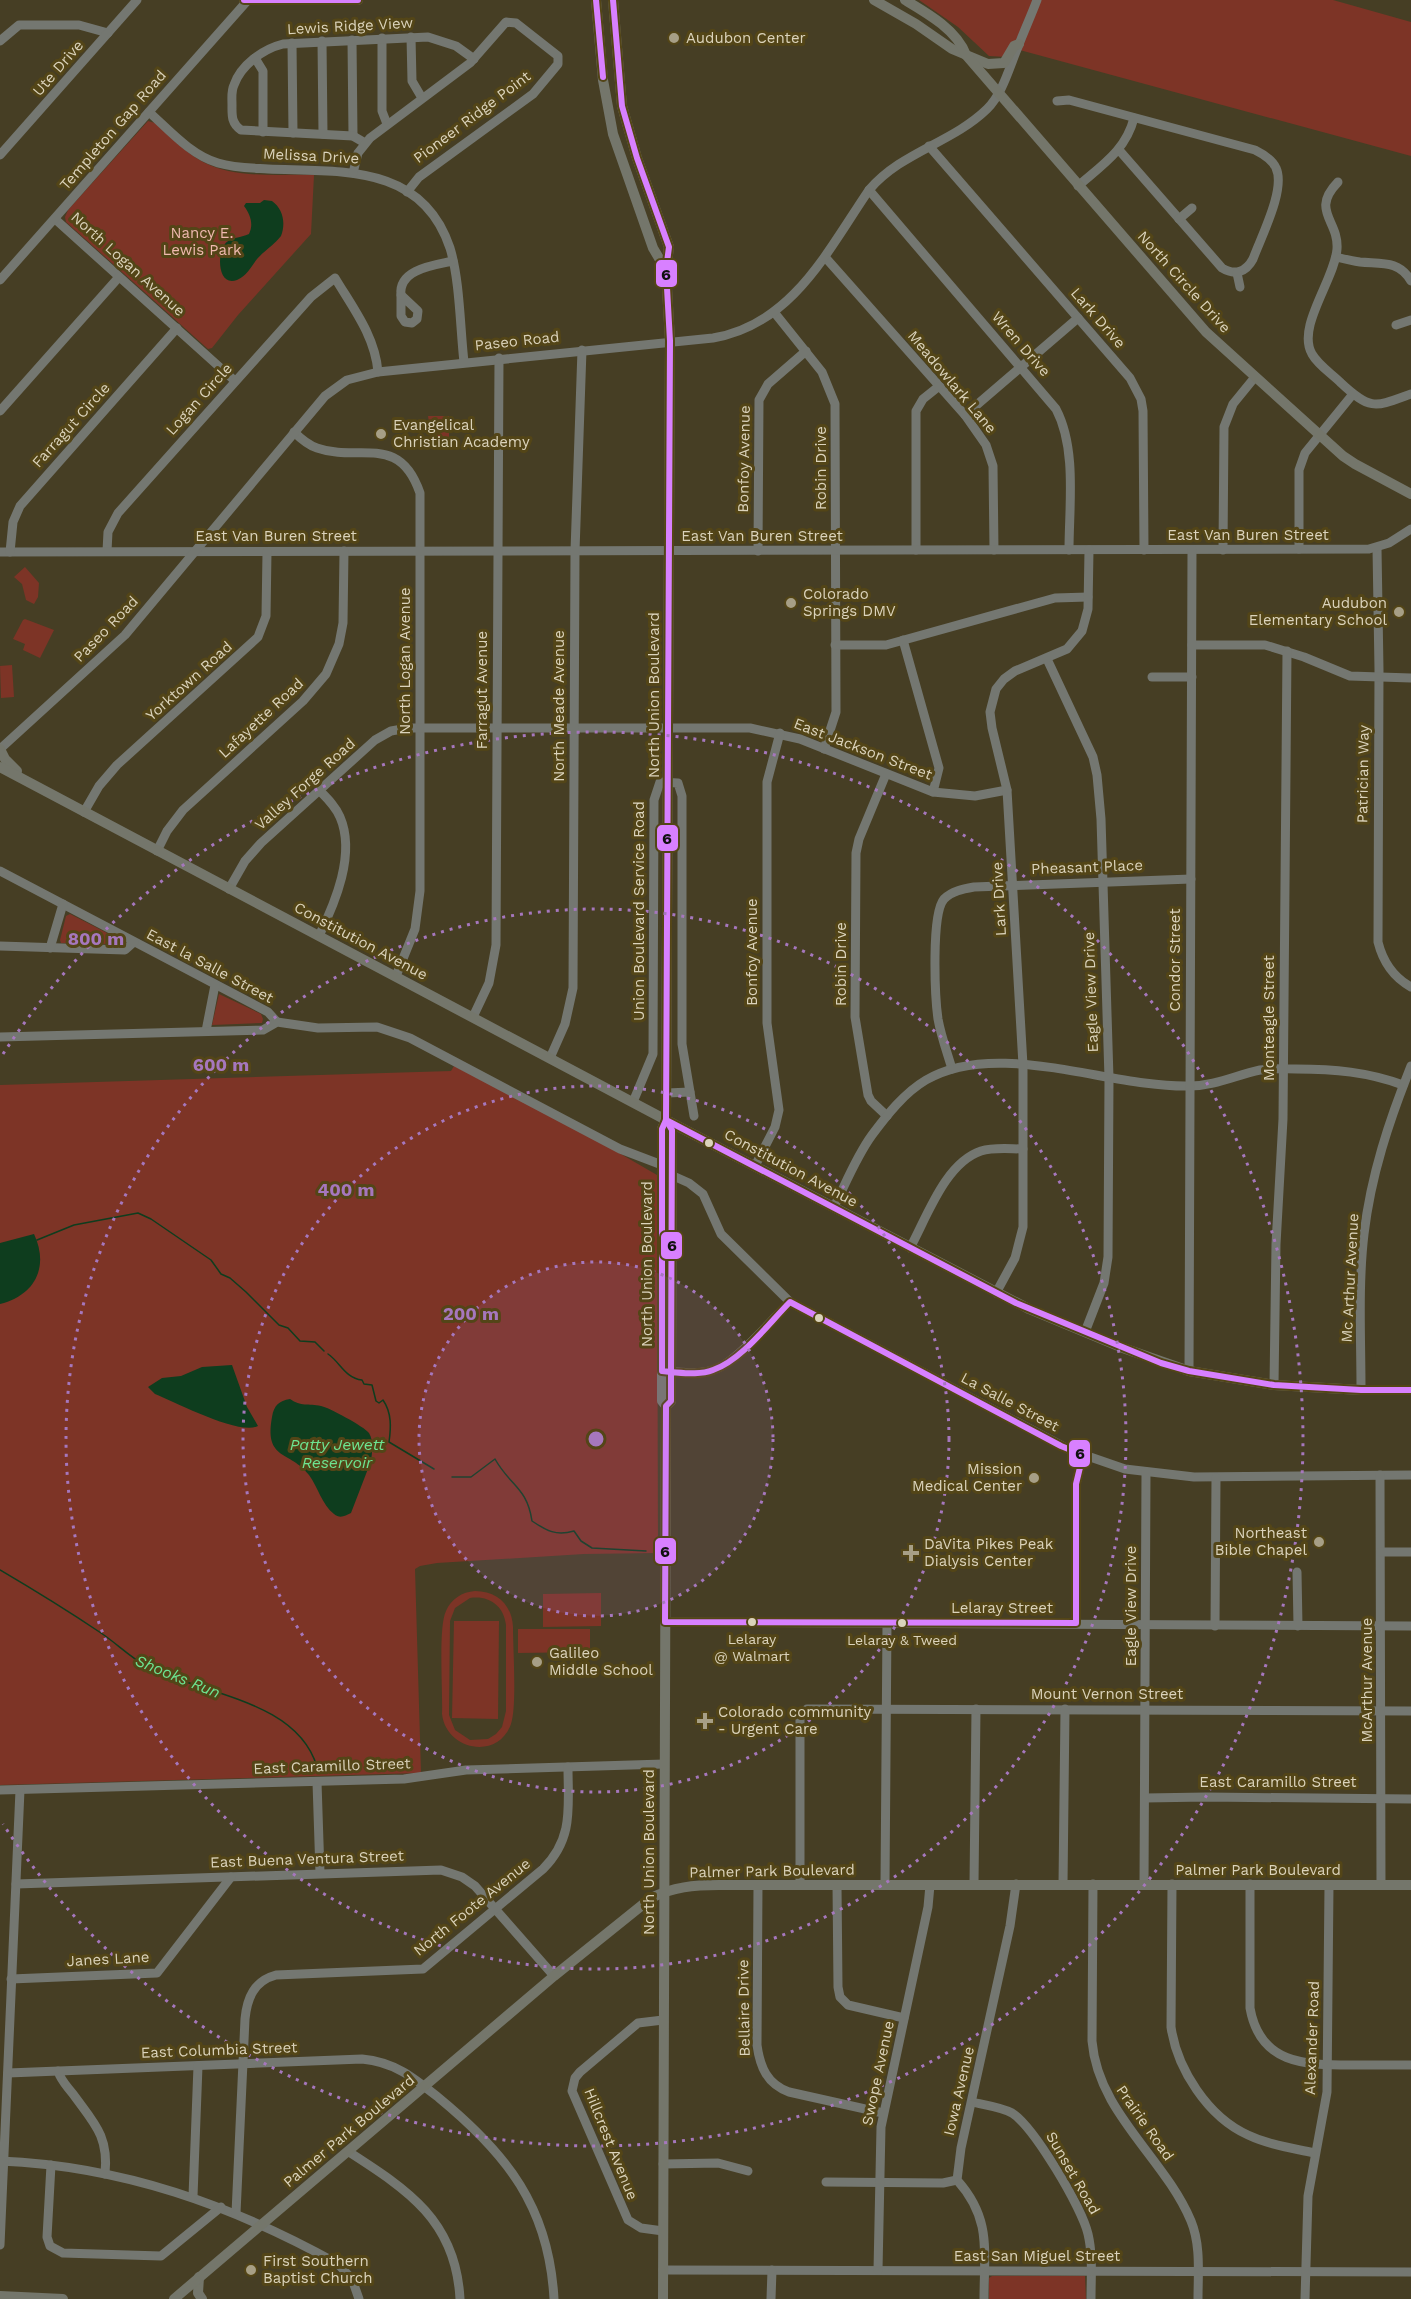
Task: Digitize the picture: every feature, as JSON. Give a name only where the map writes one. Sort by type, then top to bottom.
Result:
[{"type":"main road","points":[[246,0],[358,0]]},
{"type":"main road","name":"North Union Boulevard","points":[[597,0],[603,80],[613,134],[653,248],[666,270]]},
{"type":"main road","name":"North Union Boulevard","points":[[614,0],[622,106],[637,158],[669,247],[666,270],[670,341],[667,1093],[666,1120],[662,1129],[666,1371],[670,1401],[666,1406],[663,2299]]},
{"type":"main road","name":"North Circle Drive","points":[[874,0],[966,56]]},
{"type":"main road","name":"North Circle Drive","points":[[905,0],[924,11],[956,37],[966,56],[1206,332],[1355,464],[1411,494]]},
{"type":"main road","points":[[966,56],[988,64],[999,65],[1008,60],[1014,46],[1019,44]]},
{"type":"main road","points":[[0,749],[7,763],[25,781]]},
{"type":"main road","name":"Constitution Avenue","points":[[0,767],[996,1293],[1161,1363],[1189,1371],[1274,1385],[1361,1390],[1411,1390]]},
{"type":"main road","points":[[0,773],[13,774]]},
{"type":"main road","name":"North Union Boulevard","points":[[666,1120],[672,1130],[666,1371]]},
{"type":"main road","name":"Palmer Park Boulevard","points":[[174,2299],[554,1976],[647,1902],[677,1887],[974,1884],[1411,1885]]},
{"type":"main road","points":[[200,2277],[198,2293],[202,2299]]},
{"type":"main road","points":[[0,2296],[63,2299]]},
{"type":"street","name":"Ute Drive","points":[[0,155],[137,0]]},
{"type":"street","name":"Templeton Gap Road","points":[[0,280],[246,0]]},
{"type":"street","name":"Paseo Road","points":[[0,749],[120,641],[294,432],[339,385],[355,376],[378,372],[718,337],[753,324],[774,312],[809,279],[869,190],[889,170],[972,121],[988,108],[999,93],[1037,0]]},
{"type":"street","name":"Pioneer Ridge Point","points":[[407,192],[419,177],[533,94],[558,64],[558,56],[516,23],[510,21],[504,23],[474,59]]},
{"type":"street","points":[[0,40],[19,25],[79,25],[108,33]]},
{"type":"street","points":[[411,37],[412,81],[423,98]]},
{"type":"street","name":"Lewis Ridge View","points":[[364,146],[353,136],[241,130],[234,125],[232,117],[234,85],[241,73],[255,58],[275,46],[292,43],[428,37],[447,41],[474,59]]},
{"type":"street","points":[[382,38],[382,111],[387,124]]},
{"type":"street","points":[[352,40],[353,136]]},
{"type":"street","points":[[322,41],[323,135]]},
{"type":"street","points":[[292,43],[293,133]]},
{"type":"street","points":[[255,58],[263,71],[263,132]]},
{"type":"street","points":[[356,173],[355,159],[364,146],[387,124],[474,59]]},
{"type":"street","points":[[1057,101],[1069,100],[1255,150],[1267,157],[1276,166],[1279,179],[1278,192],[1247,268],[1237,273],[1221,268],[1119,150]]},
{"type":"street","name":"Melissa Drive","points":[[149,112],[189,148],[208,160],[239,168],[356,173],[389,181],[423,204],[440,228],[453,261],[464,362]]},
{"type":"street","points":[[1078,186],[1119,150],[1129,135],[1134,118]]},
{"type":"street","name":"Lark Drive","points":[[929,146],[1130,378],[1141,399],[1143,411],[1144,550]]},
{"type":"street","points":[[1338,182],[1328,191],[1324,205],[1337,243],[1336,257],[1308,331],[1307,343],[1315,359],[1365,402],[1376,405],[1411,394]]},
{"type":"street","name":"Wren Drive","points":[[869,190],[1056,409],[1066,432],[1069,458],[1069,550]]},
{"type":"street","points":[[1179,219],[1192,208]]},
{"type":"street","name":"North Logan Avenue","points":[[55,219],[235,381]]},
{"type":"street","name":"Meadowlark Lane","points":[[825,257],[964,415],[986,445],[991,455],[993,477],[994,550]]},
{"type":"street","points":[[1336,257],[1360,262],[1391,263],[1402,269],[1411,281]]},
{"type":"street","points":[[401,296],[402,285],[416,271],[422,267],[453,261]]},
{"type":"street","points":[[1237,273],[1240,287]]},
{"type":"street","points":[[0,411],[119,277]]},
{"type":"street","name":"Logan Circle","points":[[107,551],[108,532],[118,513],[311,297],[335,278],[371,337],[378,372]]},
{"type":"street","name":"Robin Drive","points":[[774,312],[826,378],[835,405],[836,712],[824,749]]},
{"type":"street","points":[[964,415],[1078,318]]},
{"type":"street","points":[[1396,325],[1411,320]]},
{"type":"street","name":"Farragut Circle","points":[[5,552],[15,514],[20,506],[177,328]]},
{"type":"street","name":"North Meade Avenue","points":[[550,1058],[565,1024],[573,988],[575,551],[582,350]]},
{"type":"street","name":"Bonfoy Avenue","points":[[758,551],[759,400],[768,384],[806,351]]},
{"type":"street","name":"Farragut Avenue","points":[[473,1017],[489,983],[496,945],[499,358]]},
{"type":"street","points":[[1223,550],[1224,427],[1233,404],[1256,377]]},
{"type":"street","points":[[916,550],[916,411],[923,399],[938,387]]},
{"type":"street","points":[[1299,549],[1299,470],[1305,453],[1353,394]]},
{"type":"street","name":"North Logan Avenue","points":[[294,432],[318,449],[334,452],[377,452],[392,457],[405,467],[420,493],[419,903],[411,941],[396,976]]},
{"type":"street","name":"East Van Buren Street","points":[[5,552],[1377,548],[1411,529]]},
{"type":"street","name":"Patrician Way","points":[[1377,548],[1378,942],[1380,952],[1390,970],[1411,987]]},
{"type":"street","name":"Lark Drive","points":[[996,1293],[1015,1258],[1020,1243],[1024,1215],[1023,1065],[1007,790],[990,712],[992,700],[1000,684],[1011,673],[1067,649],[1076,640],[1086,622],[1089,550]]},
{"type":"street","name":"Condor Street","points":[[1189,1371],[1192,550]]},
{"type":"street","name":"Lafayette Road","points":[[157,850],[167,831],[183,810],[303,701],[326,674],[339,645],[343,623],[344,551]]},
{"type":"street","name":"Yorktown Road","points":[[84,812],[99,786],[117,765],[258,637],[266,616],[267,552]]},
{"type":"street","points":[[835,645],[886,645],[1055,598],[1088,597]]},
{"type":"street","points":[[903,640],[939,768],[933,792]]},
{"type":"street","points":[[1192,645],[1264,645],[1287,651],[1343,674],[1379,678],[1411,678]]},
{"type":"street","name":"Monteagle Street","points":[[1274,1385],[1276,1244],[1284,1069],[1287,651]]},
{"type":"street","name":"Eagle View Drive","points":[[1047,659],[1096,766],[1101,819],[1109,1078],[1107,1268],[1104,1283],[1085,1332]]},
{"type":"street","points":[[1152,677],[1192,677]]},
{"type":"street","name":"East Jackson Street","points":[[420,728],[750,728],[780,733],[933,792],[975,796],[1007,790]]},
{"type":"street","name":"Valley Forge Road","points":[[229,889],[238,871],[253,852],[383,735],[400,729],[420,728]]},
{"type":"street","name":"Bonfoy Avenue","points":[[755,1166],[775,1127],[779,1110],[766,1012],[767,782],[780,733]]},
{"type":"street","name":"Robin Drive","points":[[886,774],[856,846],[855,1017],[868,1095],[871,1101],[887,1116]]},
{"type":"street","points":[[669,781],[678,783],[682,791],[682,1044],[694,1116]]},
{"type":"street","name":"Union Boulevard Service Road","points":[[633,1102],[653,1054],[655,793],[660,782],[669,781]]},
{"type":"street","points":[[319,936],[336,897],[345,847],[340,816],[320,791]]},
{"type":"street","name":"East la Salle Street","points":[[0,871],[268,1012],[277,1022]]},
{"type":"street","name":"Pheasant Place","points":[[952,1069],[940,1031],[936,1005],[936,927],[943,901],[960,889],[1191,879]]},
{"type":"street","points":[[654,885],[682,885]]},
{"type":"street","points":[[50,948],[63,904]]},
{"type":"street","points":[[0,946],[125,950],[134,942]]},
{"type":"street","points":[[206,1031],[215,985]]},
{"type":"street","points":[[0,1037],[263,1030],[277,1022],[306,1027],[377,1027],[400,1033],[628,1153],[662,1165]]},
{"type":"street","points":[[834,1207],[864,1148],[887,1116],[909,1092],[926,1080],[952,1069],[977,1063],[1023,1065],[1109,1078],[1190,1086],[1211,1085],[1260,1070],[1347,1070],[1366,1073],[1404,1085]]},
{"type":"street","name":"Mc Arthur Avenue","points":[[1361,1390],[1362,1264],[1365,1227],[1378,1156],[1411,1066]]},
{"type":"street","points":[[667,1093],[690,1092]]},
{"type":"street","points":[[910,1248],[944,1185],[959,1164],[982,1151],[1023,1149]]},
{"type":"street","name":"La Salle Street","points":[[671,1175],[689,1183],[703,1194],[721,1234],[790,1302],[1047,1439],[1083,1455],[1146,1472],[1216,1478],[1411,1475]]},
{"type":"street","points":[[666,1371],[709,1371],[728,1363],[790,1302]]},
{"type":"street","points":[[1076,1623],[1077,1485],[1083,1455]]},
{"type":"street","name":"Eagle View Drive","points":[[1144,1885],[1146,1472]]},
{"type":"street","name":"McArthur Avenue","points":[[1380,1475],[1381,1885]]},
{"type":"street","points":[[1215,1626],[1216,1478]]},
{"type":"street","points":[[1381,1552],[1411,1552]]},
{"type":"street","points":[[1297,1572],[1298,1626]]},
{"type":"street","name":"Lelaray Street","points":[[665,1622],[1411,1626]]},
{"type":"street","points":[[885,1885],[887,1623]]},
{"type":"street","name":"Mount Vernon Street","points":[[800,1885],[800,1716],[804,1710],[811,1708],[1411,1711]]},
{"type":"street","points":[[974,1884],[976,1709]]},
{"type":"street","points":[[1064,1885],[1065,1710]]},
{"type":"street","name":"East Caramillo Street","points":[[0,1790],[404,1779],[466,1770],[664,1764]]},
{"type":"street","name":"North Foote Avenue","points":[[236,2213],[246,2004],[254,1988],[264,1979],[282,1974],[423,1969],[549,1863],[563,1840],[568,1814],[568,1767]]},
{"type":"street","points":[[317,1782],[320,1873]]},
{"type":"street","points":[[0,2246],[2,2161],[8,2073],[4,2040],[12,1979],[20,1790]]},
{"type":"street","name":"East Caramillo Street","points":[[1145,1798],[1411,1799]]},
{"type":"street","name":"East Buena Ventura Street","points":[[16,1884],[441,1870],[469,1881],[496,1908],[554,1976]]},
{"type":"street","name":"Janes Lane","points":[[12,1979],[157,1973],[231,1877]]},
{"type":"street","name":"Iowa Avenue","points":[[957,2180],[961,2148],[1011,1926],[1016,1884]]},
{"type":"street","name":"Prairie Road","points":[[1093,1884],[1092,2041],[1097,2071],[1108,2097],[1183,2205],[1192,2223],[1196,2241],[1198,2299]]},
{"type":"street","points":[[1172,1884],[1171,2026],[1183,2066],[1205,2100],[1236,2129],[1269,2143],[1314,2153]]},
{"type":"street","points":[[1250,1884],[1249,2000],[1255,2027],[1272,2049],[1287,2059],[1307,2064],[1411,2065]]},
{"type":"street","name":"Bellaire Drive","points":[[758,1885],[757,2045],[762,2070],[772,2083],[789,2092],[883,2113]]},
{"type":"street","points":[[837,1885],[840,1997],[848,2005],[904,2018]]},
{"type":"street","name":"Swope Avenue","points":[[878,2270],[878,2183],[883,2113],[928,1907],[930,1885]]},
{"type":"street","name":"Alexander Road","points":[[1305,2299],[1307,2206],[1314,2153],[1327,2092],[1329,1885]]},
{"type":"street","name":"Hillcrest Avenue","points":[[663,2020],[638,2023],[580,2072],[575,2078],[572,2091],[573,2100],[628,2220],[642,2228],[663,2230]]},
{"type":"street","name":"East Columbia Street","points":[[8,2073],[373,2060],[398,2067],[425,2087]]},
{"type":"street","points":[[193,2196],[198,2066]]},
{"type":"street","points":[[58,2071],[60,2079],[103,2137],[106,2153],[105,2174]]},
{"type":"street","points":[[425,2087],[477,2130],[507,2164],[520,2184],[540,2227],[551,2274],[554,2299]]},
{"type":"street","name":"Sunset Road","points":[[972,2102],[1007,2111],[1031,2130],[1083,2217],[1090,2246],[1091,2299]]},
{"type":"street","points":[[349,2152],[390,2178],[422,2205],[441,2232],[454,2260],[460,2299]]},
{"type":"street","points":[[2,2161],[51,2165],[105,2174],[193,2196],[236,2213],[338,2264],[352,2279],[358,2299]]},
{"type":"street","points":[[663,2164],[718,2163],[748,2171]]},
{"type":"street","points":[[51,2165],[47,2237],[50,2246],[63,2253],[161,2256],[221,2207]]},
{"type":"street","points":[[826,2182],[943,2183],[957,2180],[971,2198],[983,2223],[984,2299]]},
{"type":"street","name":"East San Miguel Street","points":[[663,2270],[1411,2272]]},
{"type":"street","points":[[771,2299],[772,2270]]},
{"type":"green space","points":[[919,0],[1333,0],[1411,22],[1411,156],[1012,48],[1007,57],[989,56],[958,27]]},
{"type":"green space","name":"Nancy E. Lewis Park","points":[[148,121],[155,123],[190,154],[216,167],[243,173],[314,175],[311,234],[238,315],[212,348],[208,349],[66,222],[65,217],[68,210]]},
{"type":"green space","points":[[428,416],[449,416],[449,443],[442,447]]},
{"type":"green space","points":[[25,567],[39,583],[38,597],[34,604],[26,600],[22,584],[14,577]]},
{"type":"green space","points":[[25,619],[54,630],[40,658],[23,650],[25,644],[13,639]]},
{"type":"green space","points":[[12,665],[14,697],[1,698],[0,666]]},
{"type":"green space","points":[[70,914],[111,935],[113,940],[111,944],[61,943],[66,916]]},
{"type":"green space","points":[[219,994],[261,1014],[262,1023],[212,1025]]},
{"type":"green space","points":[[454,1066],[588,1135],[657,1175],[658,1553],[584,1554],[437,1563],[415,1569],[421,1773],[0,1785],[0,1085],[451,1071]]},
{"type":"green space","points":[[470,1592],[483,1592],[502,1601],[510,1612],[513,1627],[513,1716],[504,1736],[485,1747],[462,1743],[446,1726],[442,1714],[441,1645],[444,1619],[448,1607],[454,1600]],"holes":[[[470,1598],[494,1603],[505,1618],[506,1711],[502,1727],[496,1734],[488,1739],[470,1740],[455,1730],[449,1715],[450,1621],[455,1608]]]},
{"type":"green space","points":[[601,1593],[601,1626],[543,1627],[543,1594]]},
{"type":"green space","points":[[454,1621],[499,1621],[498,1719],[452,1718]]},
{"type":"green space","points":[[518,1629],[590,1629],[590,1652],[518,1653]]},
{"type":"green space","points":[[992,2276],[1085,2276],[1086,2299],[989,2299],[989,2278]]},
{"type":"water","points":[[264,200],[272,201],[281,212],[283,221],[281,236],[243,276],[237,280],[226,279],[220,263],[224,245],[232,239],[249,234],[251,223],[244,206],[246,203],[260,203]]},
{"type":"water","points":[[34,1234],[40,1257],[36,1278],[23,1294],[0,1304],[0,1243]]},
{"type":"water","points":[[232,1365],[247,1407],[258,1426],[249,1428],[223,1422],[155,1394],[148,1387],[162,1378],[181,1376],[202,1367]]},
{"type":"water","name":"Patty Jewett Reservoir","points":[[290,1399],[301,1404],[325,1407],[354,1422],[371,1436],[371,1461],[351,1513],[336,1516],[326,1506],[302,1467],[275,1448],[271,1431],[274,1409],[278,1404]]},
{"type":"waterway","name":"Shooks Run","points":[[37,1240],[74,1225],[138,1213],[151,1219],[211,1260],[221,1274],[230,1278],[279,1325],[288,1328],[300,1341],[315,1342],[324,1351]]},
{"type":"waterway","name":"Shooks Run","points":[[328,1354],[351,1376],[362,1380],[364,1384],[372,1385],[376,1401],[379,1403],[383,1400],[389,1415],[389,1442],[434,1469]]},
{"type":"waterway","name":"Shooks Run","points":[[452,1477],[471,1477],[495,1459],[522,1494],[530,1510],[532,1521],[537,1525],[557,1533],[574,1531],[581,1541],[592,1548],[646,1551]]},
{"type":"waterway","name":"Shooks Run","points":[[0,1570],[89,1625],[146,1666],[168,1676],[244,1702],[289,1726],[306,1744],[317,1767]]},
{"type":"transit line","name":"6","points":[[244,0],[358,0]]},
{"type":"transit line","name":"6","points":[[596,0],[603,77]]},
{"type":"transit line","name":"6","points":[[613,0],[622,106],[637,158],[669,247],[666,270],[670,341],[666,1120]]},
{"type":"transit line","name":"6","points":[[666,1120],[672,1130],[671,1372]]},
{"type":"transit line","name":"6","points":[[666,1120],[662,1129],[662,1371],[671,1372]]},
{"type":"transit line","name":"6","points":[[666,1120],[1016,1303],[1161,1363],[1189,1371],[1274,1385],[1361,1390],[1411,1390]]},
{"type":"transit line","name":"6","points":[[790,1302],[1061,1446],[1083,1455],[1076,1484],[1076,1623],[665,1622],[666,1406],[671,1401],[671,1372],[703,1373],[724,1365],[745,1350],[790,1302]]},
{"type":"place","name":"Audubon Center","points":[[674,38]]},
{"type":"place","name":"Evangelical Christian Academy","points":[[381,434]]},
{"type":"place","name":"Colorado Springs DMV","points":[[791,603]]},
{"type":"place","name":"Audubon Elementary School","points":[[1399,612]]},
{"type":"place","name":"Mission Medical Center","points":[[1034,1478]]},
{"type":"place","name":"Northeast Bible Chapel","points":[[1319,1542]]},
{"type":"place","name":"DaVita Pikes Peak Dialysis Center","points":[[911,1553]]},
{"type":"place","name":"Lelaray @ Walmart","points":[[752,1622]]},
{"type":"place","name":"Lelaray & Tweed","points":[[902,1623]]},
{"type":"place","name":"Galileo Middle School","points":[[537,1662]]},
{"type":"place","name":"Colorado community - Urgent Care","points":[[705,1721]]},
{"type":"place","name":"First Southern Baptist Church","points":[[251,2270]]}]
